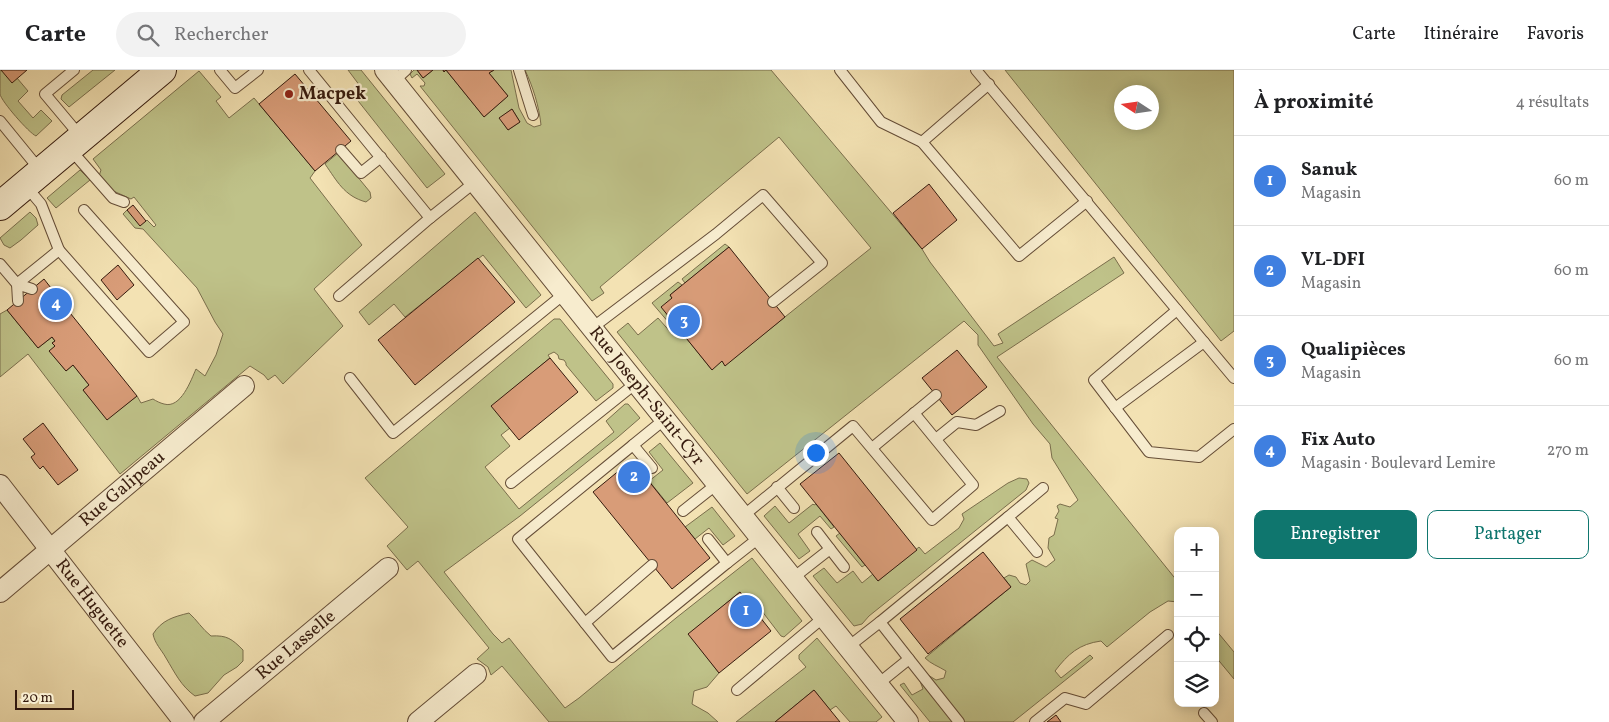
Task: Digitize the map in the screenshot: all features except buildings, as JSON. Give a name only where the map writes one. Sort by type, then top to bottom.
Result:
[{"type":"main road","points":[[0,206],[162,70]]},
{"type":"street","name":"Rue Joseph-Saint-Cyr","points":[[395,74],[475,182],[908,722]]},
{"type":"street","name":"Rue Galipeau","points":[[0,592],[244,386]]},
{"type":"street","name":"Rue Huguette","points":[[0,485],[184,722]]},
{"type":"street","name":"Rue Lasselle","points":[[204,722],[388,568]]},
{"type":"street","points":[[418,722],[476,674]]},
{"type":"lane","points":[[74,70],[45,94],[75,143],[114,198],[124,202]]},
{"type":"lane","points":[[220,70],[234,88],[258,70]]},
{"type":"lane","points":[[309,70],[430,218]]},
{"type":"lane","points":[[519,70],[533,115]]},
{"type":"lane","points":[[840,70],[881,122],[922,142],[1019,256],[1087,201]]},
{"type":"lane","points":[[976,70],[1234,378]]},
{"type":"lane","points":[[922,142],[989,84]]},
{"type":"lane","points":[[0,120],[33,178],[40,204],[59,250],[149,352],[184,322],[84,210]]},
{"type":"lane","points":[[342,150],[361,173],[380,157]]},
{"type":"lane","points":[[339,296],[475,182]]},
{"type":"lane","points":[[592,328],[716,234],[763,195],[822,263],[773,302]]},
{"type":"lane","points":[[17,284],[59,250]]},
{"type":"lane","points":[[0,264],[17,284],[32,289]]},
{"type":"lane","points":[[17,284],[18,301]]},
{"type":"lane","points":[[350,378],[393,432],[564,294]]},
{"type":"lane","points":[[1178,310],[1094,380],[1148,452],[1199,457],[1234,430]]},
{"type":"lane","points":[[1115,408],[1204,342]]},
{"type":"lane","points":[[512,483],[636,383]]},
{"type":"lane","points":[[872,448],[936,395]]},
{"type":"lane","points":[[936,440],[957,422],[976,425],[1000,411]]},
{"type":"lane","points":[[743,516],[852,426],[932,520],[973,485],[914,413]]},
{"type":"lane","points":[[665,419],[518,538],[612,657],[760,537]]},
{"type":"lane","points":[[633,444],[652,468]]},
{"type":"lane","points":[[683,511],[717,484]]},
{"type":"lane","points":[[778,487],[794,508]]},
{"type":"lane","points":[[848,647],[1043,488]]},
{"type":"lane","points":[[1008,517],[1037,552]]},
{"type":"lane","points":[[817,532],[844,567]]},
{"type":"lane","points":[[708,539],[727,563]]},
{"type":"lane","points":[[793,578],[830,549]]},
{"type":"lane","points":[[585,623],[652,565]]},
{"type":"lane","points":[[737,690],[824,617]]},
{"type":"lane","points":[[880,622],[959,722]]},
{"type":"lane","points":[[1035,722],[1065,698],[1086,704],[1168,635]]},
{"type":"lane","points":[[878,684],[909,659]]},
{"type":"lane","points":[[1204,713],[1212,722]]},
{"type":"green space","points":[[0,70],[17,78],[28,91],[18,101],[33,118],[41,110],[52,121],[36,136],[10,110],[2,98],[0,94]]},
{"type":"green space","points":[[93,70],[115,70],[69,107],[61,99],[62,95]]},
{"type":"green space","points":[[348,70],[361,70],[445,174],[427,188],[355,97],[363,90]]},
{"type":"green space","points":[[414,70],[417,70],[423,78],[433,70],[443,70],[444,72],[446,70],[484,117],[508,96],[489,73],[494,70],[511,70],[519,108],[527,123],[534,127],[541,125],[540,118],[531,83],[525,70],[771,70],[922,249],[994,346],[1003,343],[998,334],[1114,257],[1124,273],[997,357],[1174,577],[1174,602],[1168,601],[1150,612],[1107,647],[1101,641],[1080,647],[1055,671],[1061,678],[1090,655],[1093,658],[1013,722],[930,722],[900,685],[904,683],[912,695],[923,689],[920,681],[928,675],[936,680],[944,678],[946,671],[925,658],[1011,587],[1004,578],[1009,575],[1016,577],[1020,583],[1026,585],[1030,581],[1026,564],[1032,560],[1046,567],[1055,560],[1048,548],[1049,538],[1054,535],[1058,519],[1055,518],[1059,511],[1057,506],[1060,504],[1070,507],[1078,500],[1052,458],[1050,444],[1033,424],[978,345],[978,335],[964,321],[747,494],[617,332],[628,323],[638,335],[658,318],[673,335],[680,330],[711,369],[722,361],[725,365],[871,248],[779,137],[600,287],[604,293],[592,301],[420,86],[424,86],[425,83],[417,74],[412,78],[410,74]],"holes":[[[512,109],[520,122],[508,130],[500,118]]]},
{"type":"green space","points":[[1005,70],[1234,70],[1234,331],[1221,341]]},
{"type":"green space","points":[[199,71],[221,97],[216,101],[229,118],[254,98],[315,171],[310,178],[362,245],[314,289],[343,326],[283,384],[275,375],[268,380],[250,366],[120,474],[28,354],[0,377],[0,314],[7,310],[38,348],[52,337],[55,341],[52,343],[55,346],[50,351],[66,371],[73,365],[89,385],[83,390],[107,419],[137,396],[141,403],[153,399],[164,404],[175,402],[188,386],[196,369],[205,376],[216,355],[223,334],[197,288],[143,229],[135,228],[123,214],[127,210],[147,220],[154,227],[156,225],[134,197],[131,199],[109,189],[99,176],[101,170],[93,159]]},
{"type":"green space","points":[[338,153],[370,192],[371,198],[366,202],[347,192],[337,182],[325,164]]},
{"type":"green space","points":[[80,170],[90,180],[56,208],[47,198]]},
{"type":"green space","points":[[30,212],[36,218],[38,225],[10,248],[4,245],[0,238]]},
{"type":"green space","points":[[475,212],[541,295],[526,308],[483,255],[405,317],[394,304],[369,325],[359,312]]},
{"type":"green space","points":[[725,244],[729,247],[685,283],[682,279]]},
{"type":"green space","points":[[678,282],[682,285],[670,295],[672,298],[673,322],[670,324],[652,303]]},
{"type":"green space","points":[[554,319],[560,319],[613,384],[613,388],[596,401],[564,360],[559,359],[558,355],[554,352],[548,355],[550,358],[492,406],[510,428],[501,435],[510,446],[485,467],[519,509],[614,432],[606,421],[625,404],[628,404],[640,418],[520,516],[444,572],[493,634],[502,643],[509,638],[565,708],[752,558],[802,621],[784,637],[781,636],[758,606],[753,609],[740,592],[689,634],[719,673],[707,687],[694,691],[692,704],[708,713],[718,722],[549,722],[502,666],[491,675],[488,667],[477,659],[489,648],[418,561],[407,570],[387,546],[408,527],[365,478]]},
{"type":"green space","points":[[660,443],[693,483],[667,503],[649,481],[663,470],[649,452]]},
{"type":"green space","points":[[1019,478],[1027,479],[1029,483],[1026,490],[869,616],[862,624],[854,626],[813,576],[824,568],[837,583],[853,571],[862,583],[873,574],[878,581],[919,547],[925,554],[959,528],[964,519],[962,514],[1008,483]]},
{"type":"green space","points":[[813,504],[816,504],[834,527],[831,529],[820,516],[798,534],[810,551],[799,559],[764,516],[775,506],[789,523]]},
{"type":"green space","points":[[712,507],[735,536],[723,545],[709,528],[695,539],[685,527]]},
{"type":"green space","points":[[840,533],[865,565],[862,567],[836,536]]},
{"type":"green space","points":[[189,613],[211,636],[229,638],[243,650],[243,661],[237,667],[224,675],[208,693],[195,696],[179,679],[157,644],[153,634],[160,625],[168,620]]},
{"type":"green space","points":[[1219,634],[1234,652],[1234,679],[1219,661]]},
{"type":"green space","points":[[817,638],[882,717],[876,722],[850,722],[836,706],[830,710],[814,690],[775,722],[736,722],[806,667],[799,659],[799,655]]},
{"type":"place","name":"Macpek","points":[[289,94]]},
{"type":"place","name":"Fix Auto","points":[[56,304]]},
{"type":"place","name":"Qualipièces","points":[[684,321]]},
{"type":"place","name":"VL-DFI","points":[[634,477]]},
{"type":"place","name":"Sanuk","points":[[746,611]]}]
